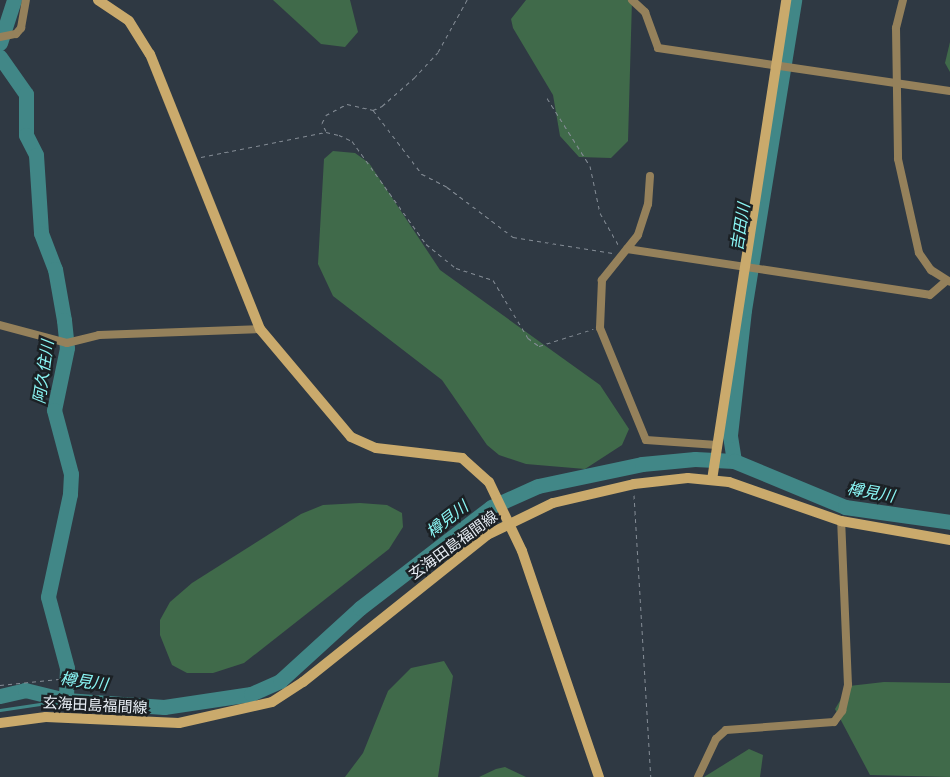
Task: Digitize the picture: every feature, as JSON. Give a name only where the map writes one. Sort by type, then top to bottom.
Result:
[{"type":"street","points":[[0,37],[16,34],[21,28],[26,0]]},
{"type":"street","points":[[98,0],[129,22],[144,42],[193,159],[260,329],[351,437],[376,448],[462,458],[481,472],[496,494],[510,520],[598,777]]},
{"type":"street","points":[[632,0],[645,12],[658,48],[898,86],[950,91]]},
{"type":"street","points":[[713,477],[786,0]]},
{"type":"street","points":[[627,249],[930,295],[948,281],[931,270],[913,235],[898,159],[896,28],[903,0]]},
{"type":"street","points":[[650,176],[645,216],[627,249],[602,280],[600,328],[646,440],[717,447]]},
{"type":"street","points":[[0,325],[67,344],[99,335],[260,329]]},
{"type":"street","name":"玄海田島福間線","points":[[0,723],[46,717],[179,723],[272,702],[303,682],[456,559],[510,520],[553,503],[634,484],[713,477],[768,494],[841,521],[950,540]]},
{"type":"street","points":[[698,777],[716,739],[726,730],[834,722],[842,711],[848,685],[841,521]]},
{"type":"path","points":[[373,110],[438,52],[467,0]]},
{"type":"path","points":[[547,98],[590,166],[609,234],[616,244],[627,249]]},
{"type":"path","points":[[326,132],[322,123],[326,116],[346,104],[373,110],[422,174],[447,187],[513,237],[607,254],[627,249]]},
{"type":"path","points":[[193,159],[326,132],[352,141],[401,216],[432,250],[456,268],[493,280],[528,338],[539,346],[600,328]]},
{"type":"path","points":[[634,484],[651,777]]},
{"type":"path","points":[[0,684],[59,679]]},
{"type":"green space","points":[[273,0],[350,0],[358,32],[345,47],[321,44]]},
{"type":"green space","points":[[526,0],[632,0],[628,141],[611,158],[579,157],[560,136],[553,95],[513,28],[511,19]]},
{"type":"green space","points":[[950,42],[950,72],[945,63]]},
{"type":"green space","points":[[333,151],[355,153],[369,163],[440,270],[600,385],[629,429],[622,445],[585,469],[526,464],[499,455],[487,445],[442,380],[333,296],[318,264],[324,159]]},
{"type":"green space","points":[[360,503],[387,505],[402,513],[403,527],[389,549],[244,663],[213,673],[187,673],[172,665],[160,635],[160,620],[170,602],[192,583],[301,514],[323,505]]},
{"type":"green space","points":[[444,661],[453,676],[438,777],[345,777],[363,753],[388,691],[411,668]]},
{"type":"green space","points":[[884,682],[950,683],[950,777],[870,775],[835,709],[849,686]]},
{"type":"green space","points":[[749,749],[763,755],[760,777],[704,777]]},
{"type":"green space","points":[[505,767],[526,777],[479,777],[496,769]]},
{"type":"waterway","name":"阿久住川","points":[[0,43],[14,0]]},
{"type":"waterway","name":"吉田川","points":[[734,461],[730,435],[744,310],[794,0]]},
{"type":"waterway","name":"阿久住川","points":[[0,57],[26,94],[26,135],[36,155],[41,233],[55,269],[67,348],[54,410],[71,474],[70,494],[48,597],[67,668],[66,700]]},
{"type":"waterway","name":"樽見川","points":[[0,696],[25,690],[66,700],[164,707],[251,694],[280,681],[360,608],[491,507],[538,486],[642,464],[695,459],[734,461],[845,507],[950,522]]},
{"type":"waterway","points":[[0,710],[66,700]]}]
